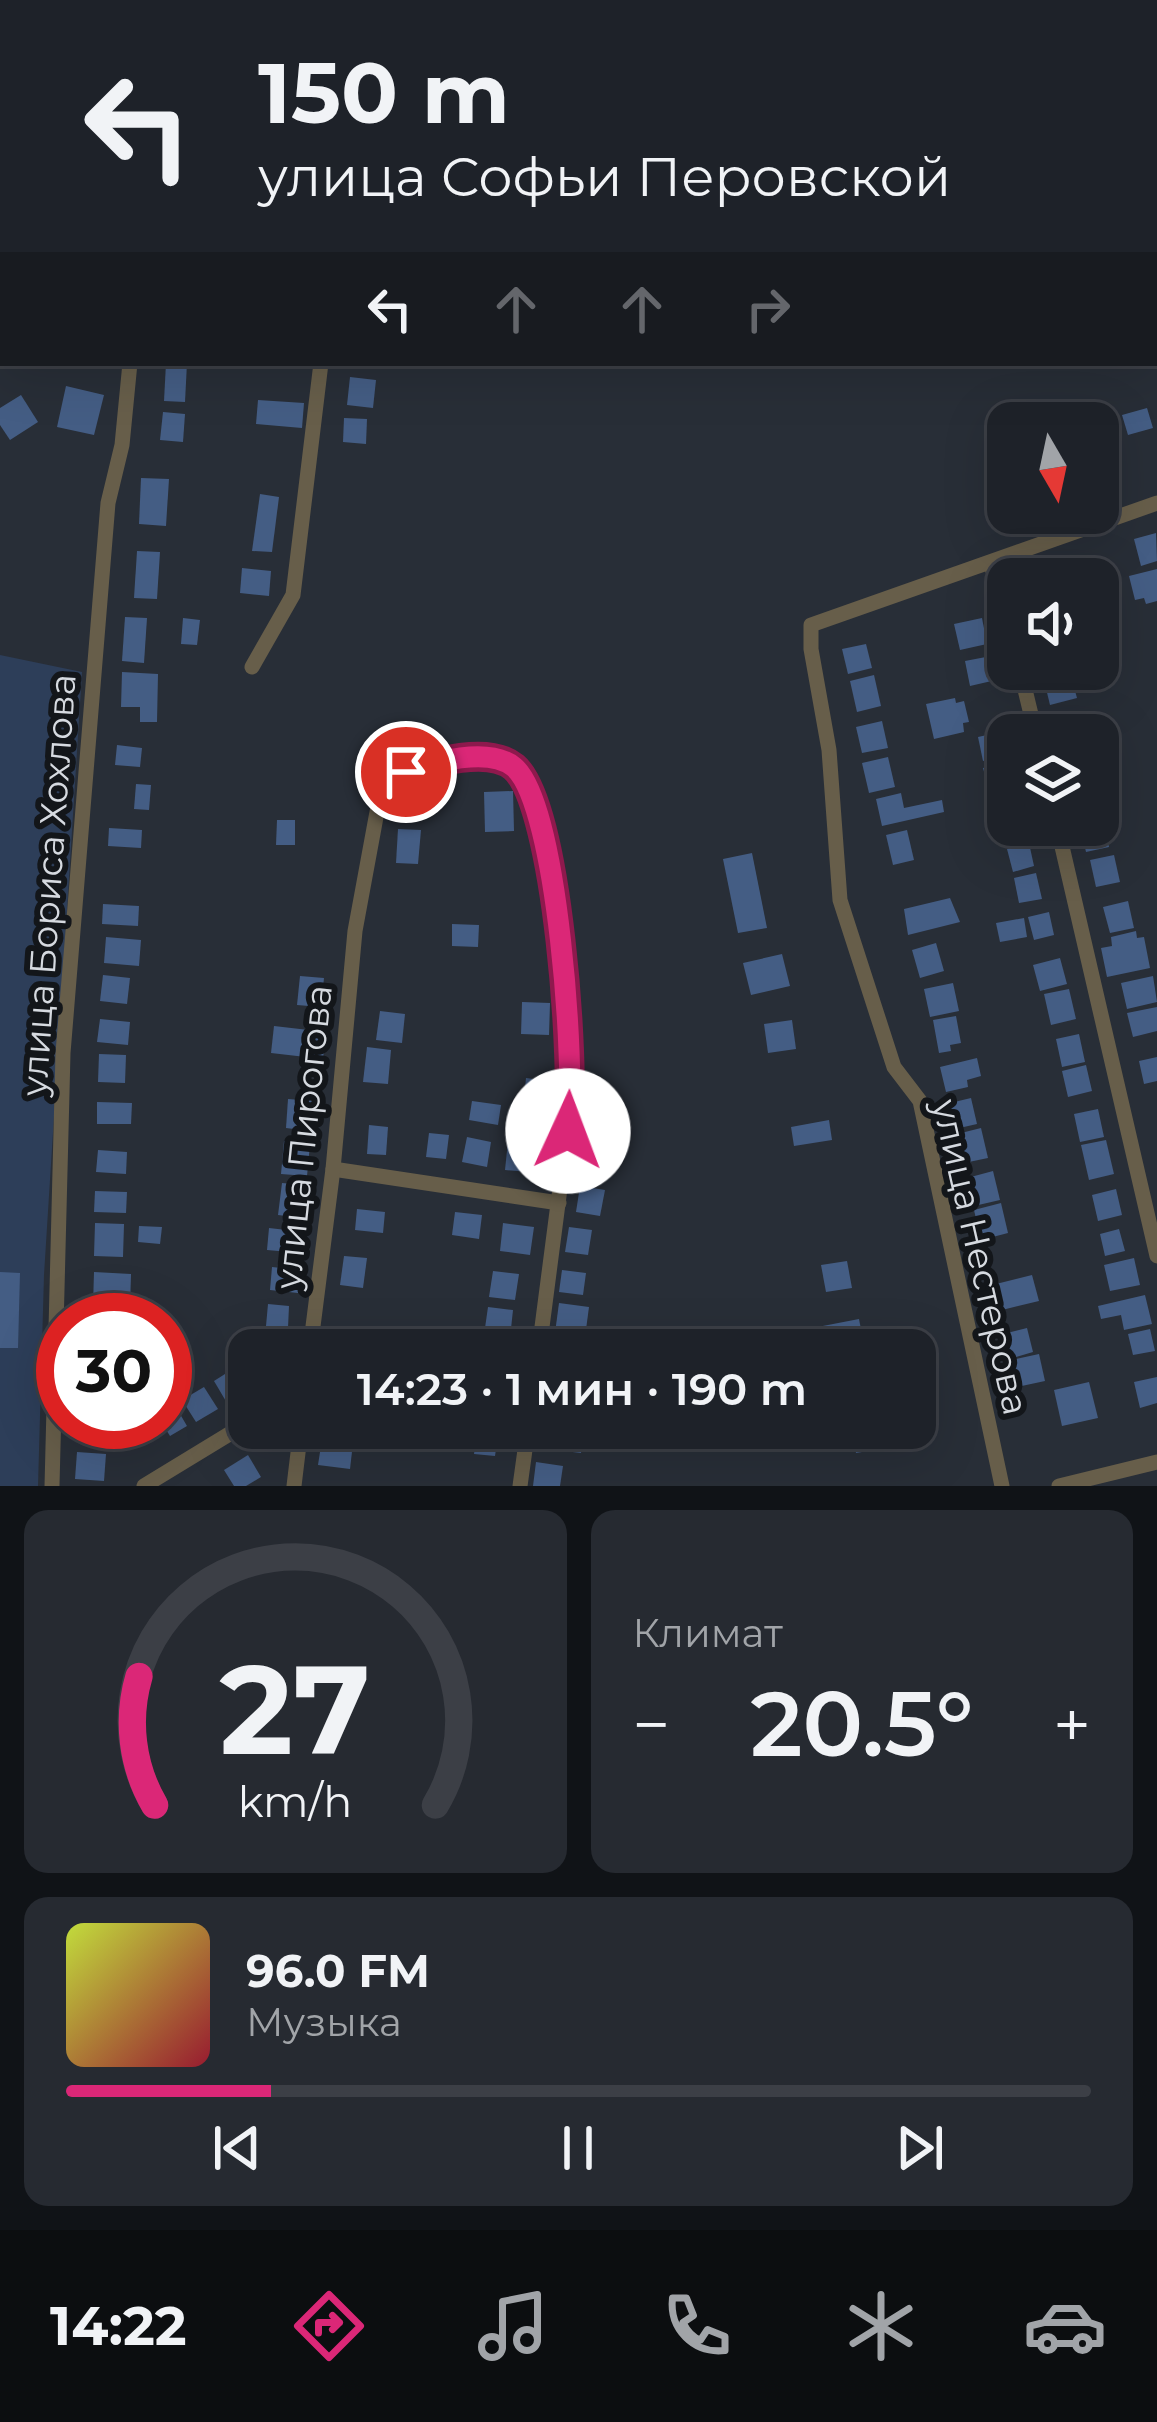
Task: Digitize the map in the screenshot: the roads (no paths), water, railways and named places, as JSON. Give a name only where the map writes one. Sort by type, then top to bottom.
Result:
[{"type":"street","name":"улица Бориса Хохлова","points":[[52,1486],[63,1053],[107,503],[122,445],[126,366]]},
{"type":"street","points":[[253,667],[293,595],[321,366]]},
{"type":"street","points":[[1006,558],[1157,503]]},
{"type":"street","name":"улица Нестерова","points":[[987,565],[896,592],[811,626],[811,650],[830,750],[840,900],[894,1067],[920,1101],[1002,1486]]},
{"type":"street","name":"улица Пирогова","points":[[313,1329],[334,1169],[355,931],[375,818],[389,786],[423,766],[502,759],[517,769],[528,789],[559,915],[572,1096],[559,1203]]},
{"type":"street","points":[[1062,846],[1157,1256]]},
{"type":"street","points":[[334,1169],[559,1203],[542,1329]]},
{"type":"street","points":[[144,1486],[228,1435]]},
{"type":"street","points":[[294,1486],[298,1449]]},
{"type":"street","points":[[520,1486],[525,1449]]},
{"type":"street","points":[[1059,1486],[1157,1462]]}]
